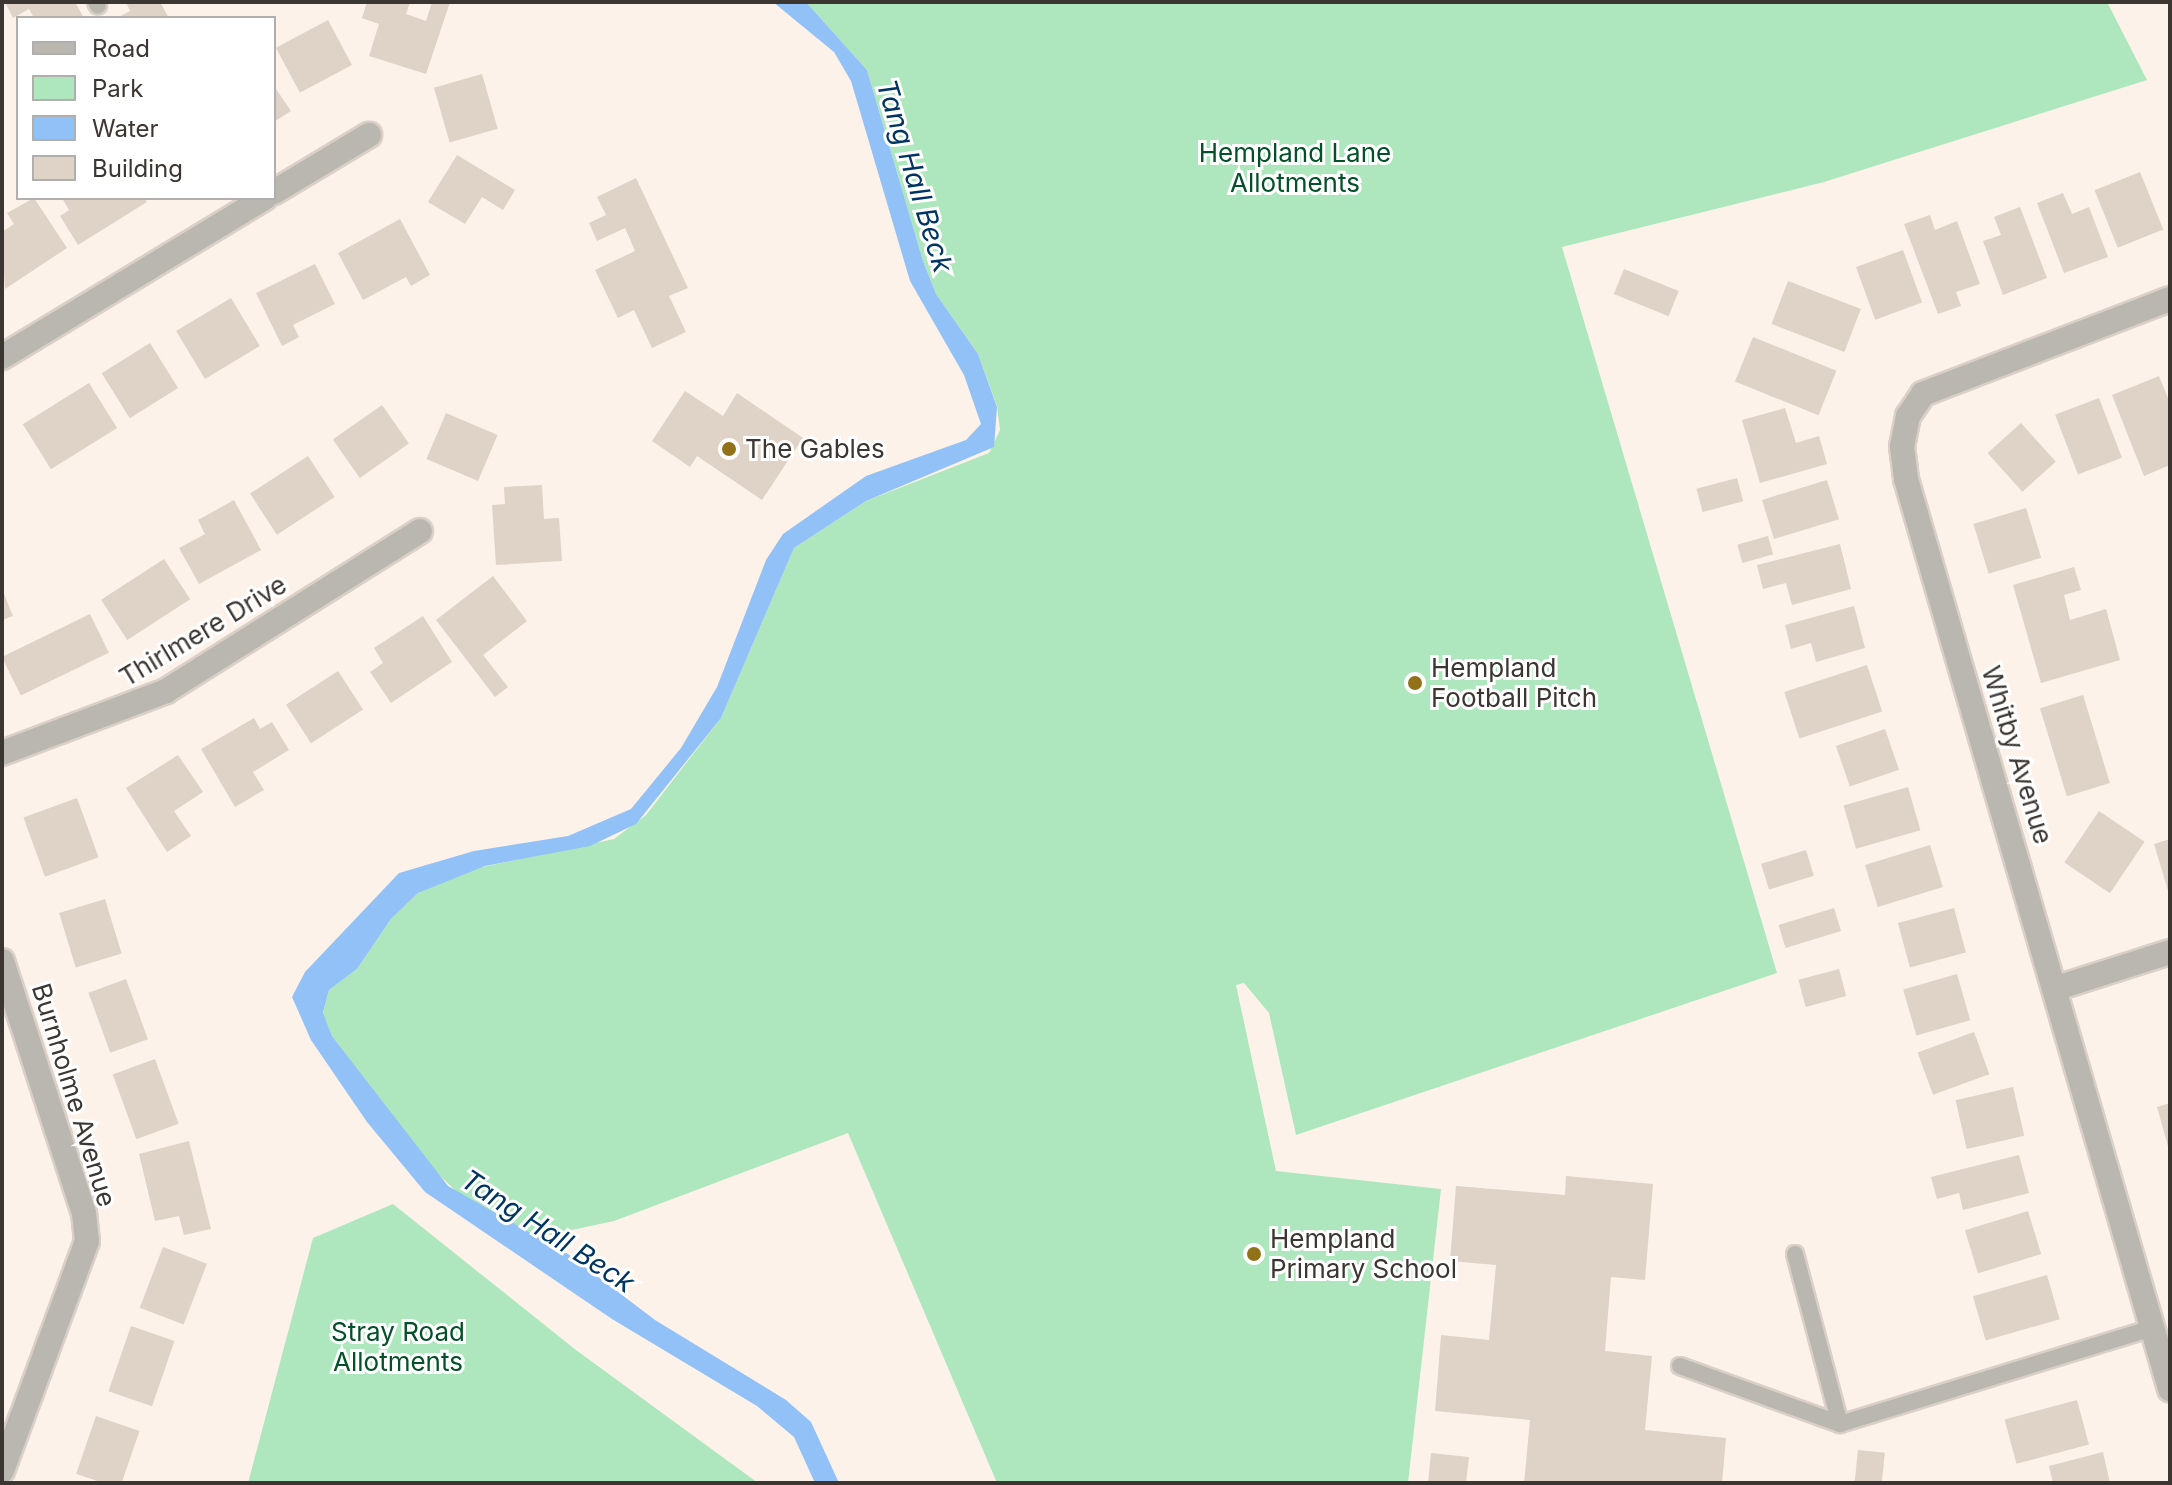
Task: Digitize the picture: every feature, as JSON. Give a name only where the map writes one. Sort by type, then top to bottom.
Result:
[{"type":"street","points":[[276,191],[369,135]]},
{"type":"street","points":[[2,357],[262,200]]},
{"type":"street","name":"Whitby Avenue","points":[[2170,299],[1923,394],[1908,416],[1902,446],[1906,479],[2057,988],[2170,1389]]},
{"type":"street","name":"Thirlmere Drive","points":[[2,753],[166,691],[420,531]]},
{"type":"street","points":[[2057,988],[2170,952]]},
{"type":"street","name":"Burnholme Avenue","points":[[2,961],[84,1213],[87,1241],[2,1471]]},
{"type":"lane","points":[[1795,1254],[1840,1424]]},
{"type":"lane","points":[[1680,1366],[1840,1424],[2152,1328]]},
{"type":"green space","name":"Hempland Lane Allotments","points":[[806,2],[2107,2],[2147,80],[1824,182],[1562,247],[1777,973],[1296,1135],[1269,1013],[1244,983],[1236,985],[1276,1171],[1441,1189],[1408,1483],[997,1483],[848,1133],[614,1221],[539,1237],[460,1195],[438,1174],[332,1036],[323,1014],[329,990],[357,969],[391,919],[418,893],[473,869],[614,839],[646,815],[721,718],[794,548],[866,501],[989,453],[1000,430],[997,406],[978,354],[936,294],[923,261],[867,70]]},
{"type":"green space","name":"Stray Road Allotments","points":[[393,1204],[576,1350],[758,1483],[248,1483],[313,1238]]},
{"type":"water","points":[[773,2],[806,2],[867,70],[923,261],[936,294],[978,354],[997,407],[994,447],[866,501],[794,548],[721,718],[636,824],[590,846],[485,866],[418,893],[391,919],[357,969],[329,990],[323,1013],[332,1036],[448,1186],[568,1254],[655,1320],[786,1400],[811,1422],[839,1483],[815,1483],[794,1437],[757,1406],[612,1319],[425,1192],[367,1122],[311,1040],[292,997],[305,972],[399,873],[474,851],[568,836],[631,809],[681,748],[717,687],[766,560],[783,534],[866,476],[966,440],[981,424],[964,375],[910,281],[851,81],[834,52]]},
{"type":"building","points":[[5,2],[75,2],[83,16],[33,16],[29,9],[13,18]]},
{"type":"building","points":[[126,2],[160,2],[168,16],[121,16],[130,11]]},
{"type":"building","points":[[367,2],[410,2],[406,14],[426,21],[432,2],[450,2],[426,74],[369,56],[379,24],[362,18]]},
{"type":"building","points":[[328,20],[352,65],[300,93],[276,48]]},
{"type":"building","points":[[482,74],[498,129],[450,143],[434,88]]},
{"type":"building","points":[[276,89],[291,111],[276,121]]},
{"type":"building","points":[[457,155],[515,190],[503,210],[482,197],[465,224],[428,202]]},
{"type":"building","points":[[2140,172],[2163,229],[2118,248],[2095,190]]},
{"type":"building","points":[[636,178],[688,288],[669,296],[686,332],[652,348],[634,310],[618,318],[595,270],[635,251],[625,228],[597,241],[589,223],[606,215],[597,197]]},
{"type":"building","points":[[2063,193],[2072,214],[2089,207],[2108,257],[2064,273],[2037,203]]},
{"type":"building","points":[[35,200],[67,248],[5,289],[2,232],[14,224],[7,213]]},
{"type":"building","points":[[63,200],[147,202],[78,245],[60,216],[69,210]]},
{"type":"building","points":[[2020,207],[2047,278],[2003,295],[1983,241],[2001,235],[1994,217]]},
{"type":"building","points":[[1930,215],[1935,230],[1957,221],[1980,284],[1956,292],[1961,306],[1938,314],[1904,224]]},
{"type":"building","points":[[400,219],[430,275],[411,286],[406,277],[363,300],[338,253]]},
{"type":"building","points":[[1903,250],[1922,303],[1875,320],[1856,267]]},
{"type":"building","points":[[315,264],[335,304],[293,325],[299,337],[282,346],[256,293]]},
{"type":"building","points":[[1624,269],[1679,291],[1669,316],[1614,294]]},
{"type":"building","points":[[1788,281],[1861,309],[1844,352],[1772,324]]},
{"type":"building","points":[[231,298],[260,346],[205,379],[176,331]]},
{"type":"building","points":[[1753,337],[1836,371],[1818,415],[1735,382]]},
{"type":"building","points":[[150,343],[178,388],[130,418],[102,373]]},
{"type":"building","points":[[2159,376],[2170,403],[2170,465],[2144,476],[2112,395]]},
{"type":"building","points":[[89,383],[117,428],[51,469],[23,424]]},
{"type":"building","name":"The Gables","points":[[685,391],[723,416],[737,393],[803,438],[762,500],[697,456],[690,467],[652,441]]},
{"type":"building","points":[[2099,398],[2122,458],[2078,475],[2055,415]]},
{"type":"building","points":[[382,405],[409,444],[360,478],[333,439]]},
{"type":"building","points":[[1785,408],[1796,443],[1819,436],[1827,464],[1760,483],[1742,420]]},
{"type":"building","points":[[446,413],[498,435],[478,481],[426,459]]},
{"type":"building","points":[[2021,423],[2056,462],[2022,492],[1988,453]]},
{"type":"building","points":[[308,456],[335,497],[277,535],[250,494]]},
{"type":"building","points":[[1737,478],[1743,501],[1703,512],[1696,489]]},
{"type":"building","points":[[1827,480],[1839,519],[1774,539],[1762,500]]},
{"type":"building","points":[[542,485],[544,519],[559,518],[562,561],[496,565],[492,505],[505,504],[504,487]]},
{"type":"building","points":[[234,500],[261,550],[199,584],[179,548],[205,534],[198,520]]},
{"type":"building","points":[[2026,508],[2041,558],[1989,574],[1973,524]]},
{"type":"building","points":[[1768,536],[1773,554],[1742,563],[1737,545]]},
{"type":"building","points":[[1840,544],[1851,589],[1792,605],[1786,583],[1763,589],[1757,565]]},
{"type":"building","points":[[164,559],[190,599],[127,640],[101,600]]},
{"type":"building","points":[[2074,567],[2081,590],[2064,595],[2070,620],[2106,609],[2120,660],[2041,683],[2013,585]]},
{"type":"building","points":[[493,576],[527,621],[483,655],[508,687],[495,697],[436,620]]},
{"type":"building","points":[[2,589],[13,616],[2,620]]},
{"type":"building","points":[[1854,606],[1865,648],[1816,662],[1811,643],[1791,649],[1785,625]]},
{"type":"building","points":[[90,614],[109,653],[21,696],[2,657]]},
{"type":"building","points":[[423,616],[452,662],[391,703],[370,672],[383,663],[374,648]]},
{"type":"building","points":[[1867,665],[1882,712],[1799,738],[1784,692]]},
{"type":"building","points":[[338,671],[363,710],[311,743],[286,705]]},
{"type":"building","points":[[2083,695],[2110,783],[2067,796],[2040,708]]},
{"type":"building","points":[[254,718],[260,729],[272,722],[289,750],[253,772],[264,790],[235,807],[201,749]]},
{"type":"building","points":[[1885,729],[1899,770],[1850,787],[1836,746]]},
{"type":"building","points":[[178,755],[203,792],[174,811],[191,836],[167,852],[126,788]]},
{"type":"building","points":[[1908,787],[1920,830],[1856,849],[1844,805]]},
{"type":"building","points":[[77,798],[99,857],[45,877],[23,817]]},
{"type":"building","points":[[2099,811],[2145,842],[2110,893],[2064,862]]},
{"type":"building","points":[[2170,839],[2170,894],[2169,894],[2154,844]]},
{"type":"building","points":[[1930,845],[1943,887],[1878,907],[1865,865]]},
{"type":"building","points":[[1806,850],[1814,876],[1769,890],[1761,864]]},
{"type":"building","points":[[105,899],[122,954],[76,968],[59,913]]},
{"type":"building","points":[[1834,908],[1841,931],[1786,948],[1779,925]]},
{"type":"building","points":[[1954,908],[1966,952],[1910,967],[1898,923]]},
{"type":"building","points":[[1839,969],[1846,996],[1806,1007],[1798,980]]},
{"type":"building","points":[[1957,974],[1970,1020],[1916,1036],[1903,989]]},
{"type":"building","points":[[126,979],[148,1039],[110,1053],[88,993]]},
{"type":"building","points":[[1974,1032],[1989,1074],[1933,1095],[1918,1053]]},
{"type":"building","points":[[155,1059],[179,1124],[136,1139],[113,1074]]},
{"type":"building","points":[[2013,1087],[2024,1136],[1967,1149],[1956,1100]]},
{"type":"building","points":[[2170,1103],[2170,1150],[2169,1150],[2157,1107]]},
{"type":"building","points":[[189,1141],[211,1229],[184,1235],[179,1216],[155,1221],[139,1154]]},
{"type":"building","points":[[2019,1155],[2029,1193],[1963,1210],[1959,1193],[1937,1199],[1931,1177]]},
{"type":"building","points":[[1566,1176],[1653,1184],[1645,1280],[1611,1277],[1605,1351],[1652,1356],[1645,1430],[1726,1438],[1722,1483],[1524,1483],[1530,1420],[1435,1411],[1441,1335],[1489,1340],[1496,1265],[1450,1261],[1456,1186],[1565,1195]]},
{"type":"building","points":[[2028,1211],[2041,1254],[1978,1273],[1965,1230]]},
{"type":"building","points":[[163,1247],[207,1264],[184,1325],[140,1308]]},
{"type":"building","points":[[2047,1275],[2060,1319],[1986,1340],[1973,1296]]},
{"type":"building","points":[[131,1326],[174,1341],[152,1406],[109,1391]]},
{"type":"building","points":[[2077,1400],[2089,1444],[2016,1464],[2005,1419]]},
{"type":"building","points":[[96,1416],[139,1431],[122,1483],[103,1483],[76,1474]]},
{"type":"building","points":[[1858,1450],[1885,1453],[1882,1483],[1855,1483]]},
{"type":"building","points":[[2103,1452],[2110,1483],[2053,1483],[2049,1466]]},
{"type":"building","points":[[1431,1453],[1469,1457],[1466,1483],[1428,1483]]},
{"type":"place","name":"The Gables","points":[[729,449]]},
{"type":"place","name":"Hempland Football Pitch","points":[[1415,683]]},
{"type":"place","name":"Hempland Primary School","points":[[1254,1254]]},
{"type":"water label","name":"Tang Hall Beck","points":[[915,176]]},
{"type":"water label","name":"Tang Hall Beck","points":[[548,1231]]}]
